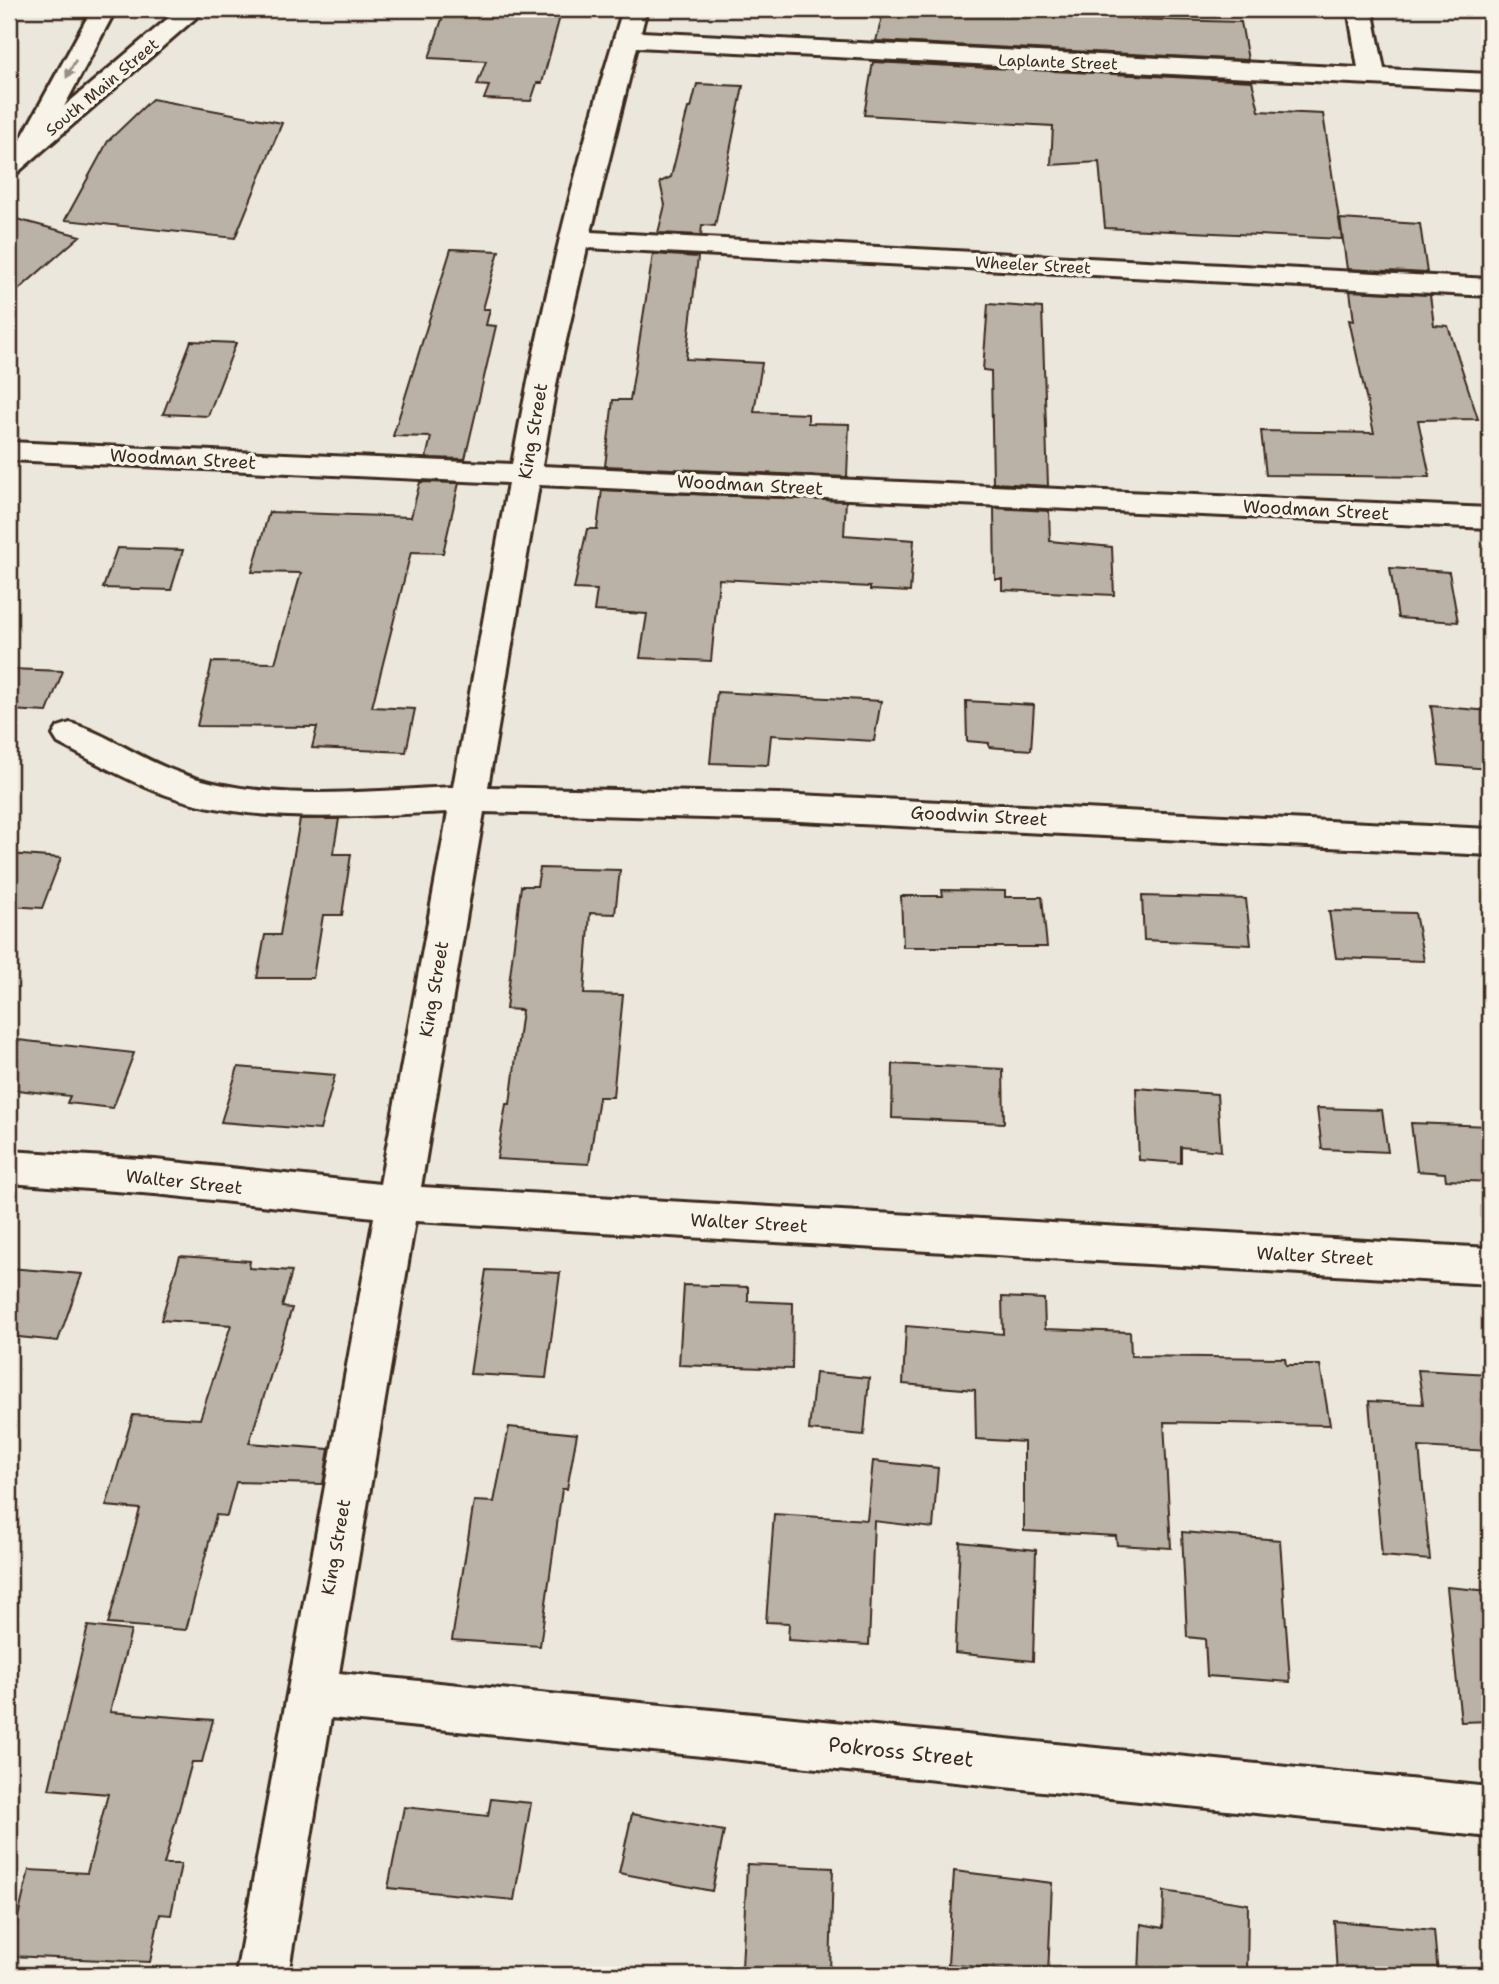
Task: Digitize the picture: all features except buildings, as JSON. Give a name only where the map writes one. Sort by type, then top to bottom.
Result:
[{"type":"street","points":[[29,148],[104,9]]},
{"type":"street","name":"South Main Street","points":[[9,166],[194,9]]},
{"type":"street","name":"King Street","points":[[262,1975],[542,380],[575,239],[635,9]]},
{"type":"street","points":[[1360,9],[1372,74]]},
{"type":"street","name":"Laplante Street","points":[[626,39],[893,55],[1372,74],[1490,82]]},
{"type":"street","name":"Wheeler Street","points":[[575,239],[1490,288]]},
{"type":"street","name":"Woodman Street","points":[[9,451],[1490,518]]},
{"type":"street","name":"Goodwin Street","points":[[69,735],[167,782],[220,795],[295,806],[467,799],[793,807],[1490,842]]},
{"type":"street","name":"Walter Street","points":[[9,1167],[155,1177],[397,1203],[1490,1266]]},
{"type":"street","name":"Pokross Street","points":[[311,1693],[1490,1812]]}]
